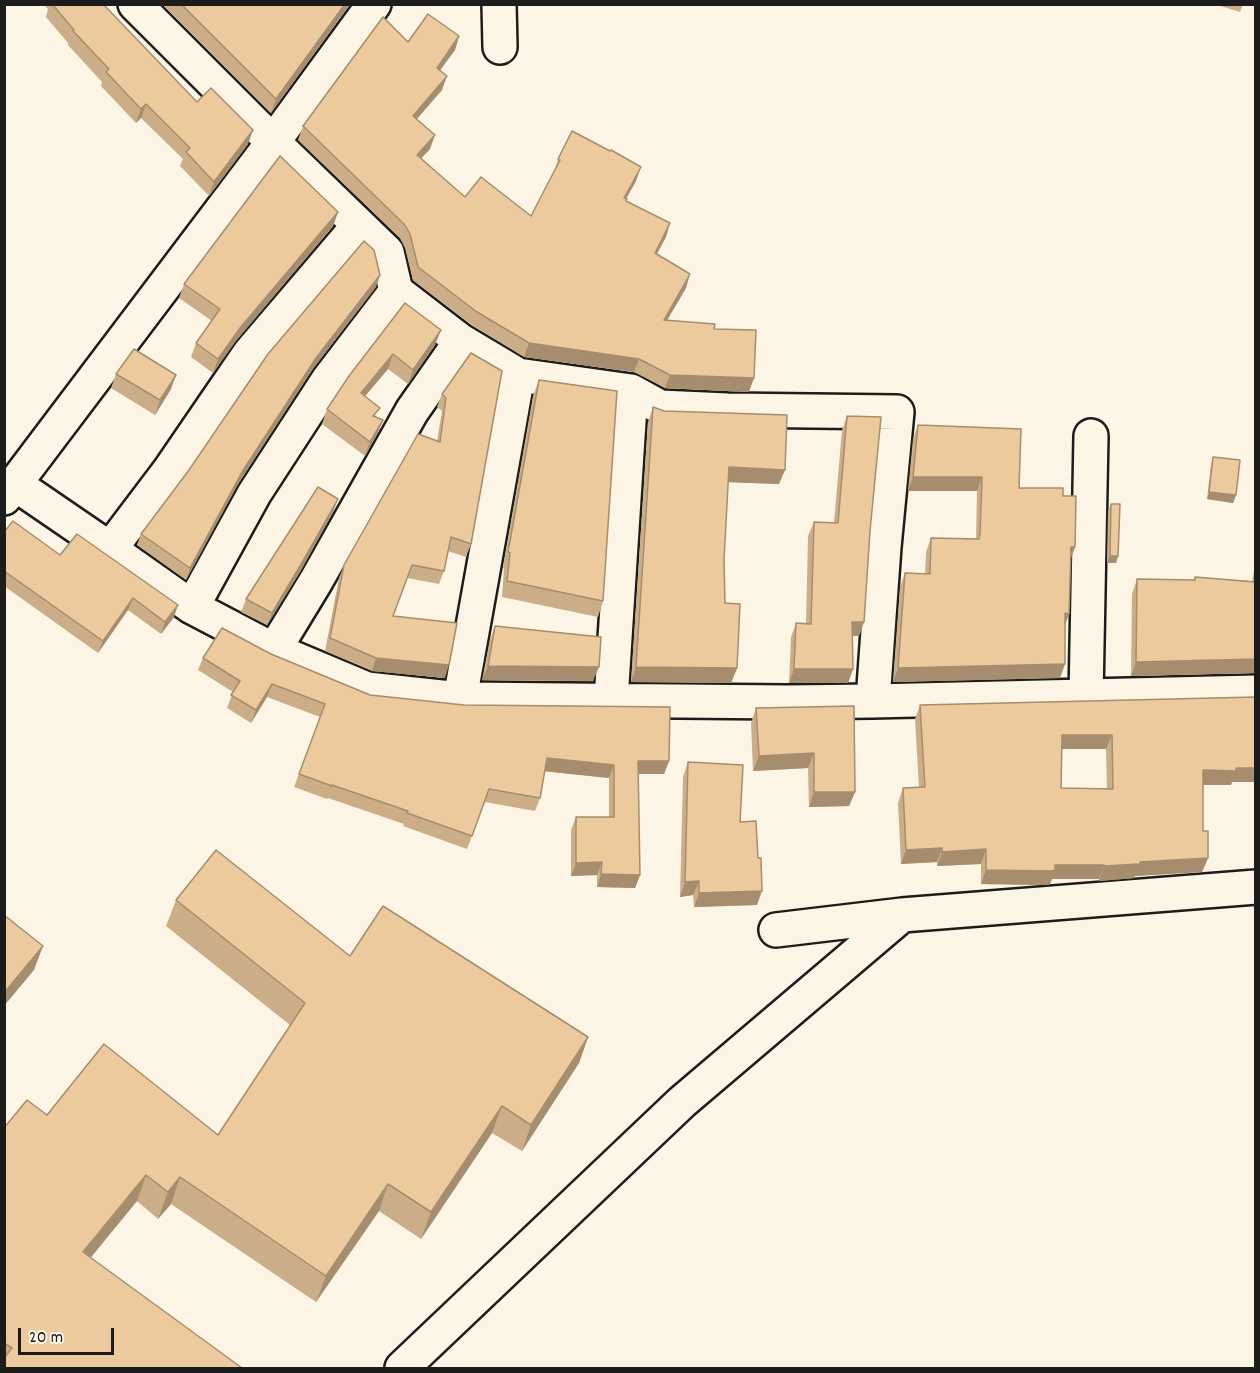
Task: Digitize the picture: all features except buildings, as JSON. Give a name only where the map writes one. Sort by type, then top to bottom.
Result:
[{"type":"street","points":[[135,4],[387,252],[396,291],[461,341],[518,375],[631,391],[660,407],[897,412],[884,547],[873,702]]},
{"type":"street","points":[[374,4],[10,491],[110,549],[192,607],[274,650],[367,689],[460,699],[873,702],[1256,692]]},
{"type":"street","points":[[499,4],[500,47]]},
{"type":"street","points":[[110,549],[169,471],[249,354],[359,225]]},
{"type":"street","points":[[192,607],[254,494],[328,381],[396,291]]},
{"type":"street","points":[[274,650],[316,581],[412,411],[461,341]]},
{"type":"street","points":[[460,699],[518,375]]},
{"type":"street","points":[[611,700],[631,391]]},
{"type":"street","points":[[1086,696],[1090,436]]},
{"type":"street","points":[[776,930],[902,915],[1256,887]]},
{"type":"street","points":[[402,1368],[682,1102],[902,915]]}]
